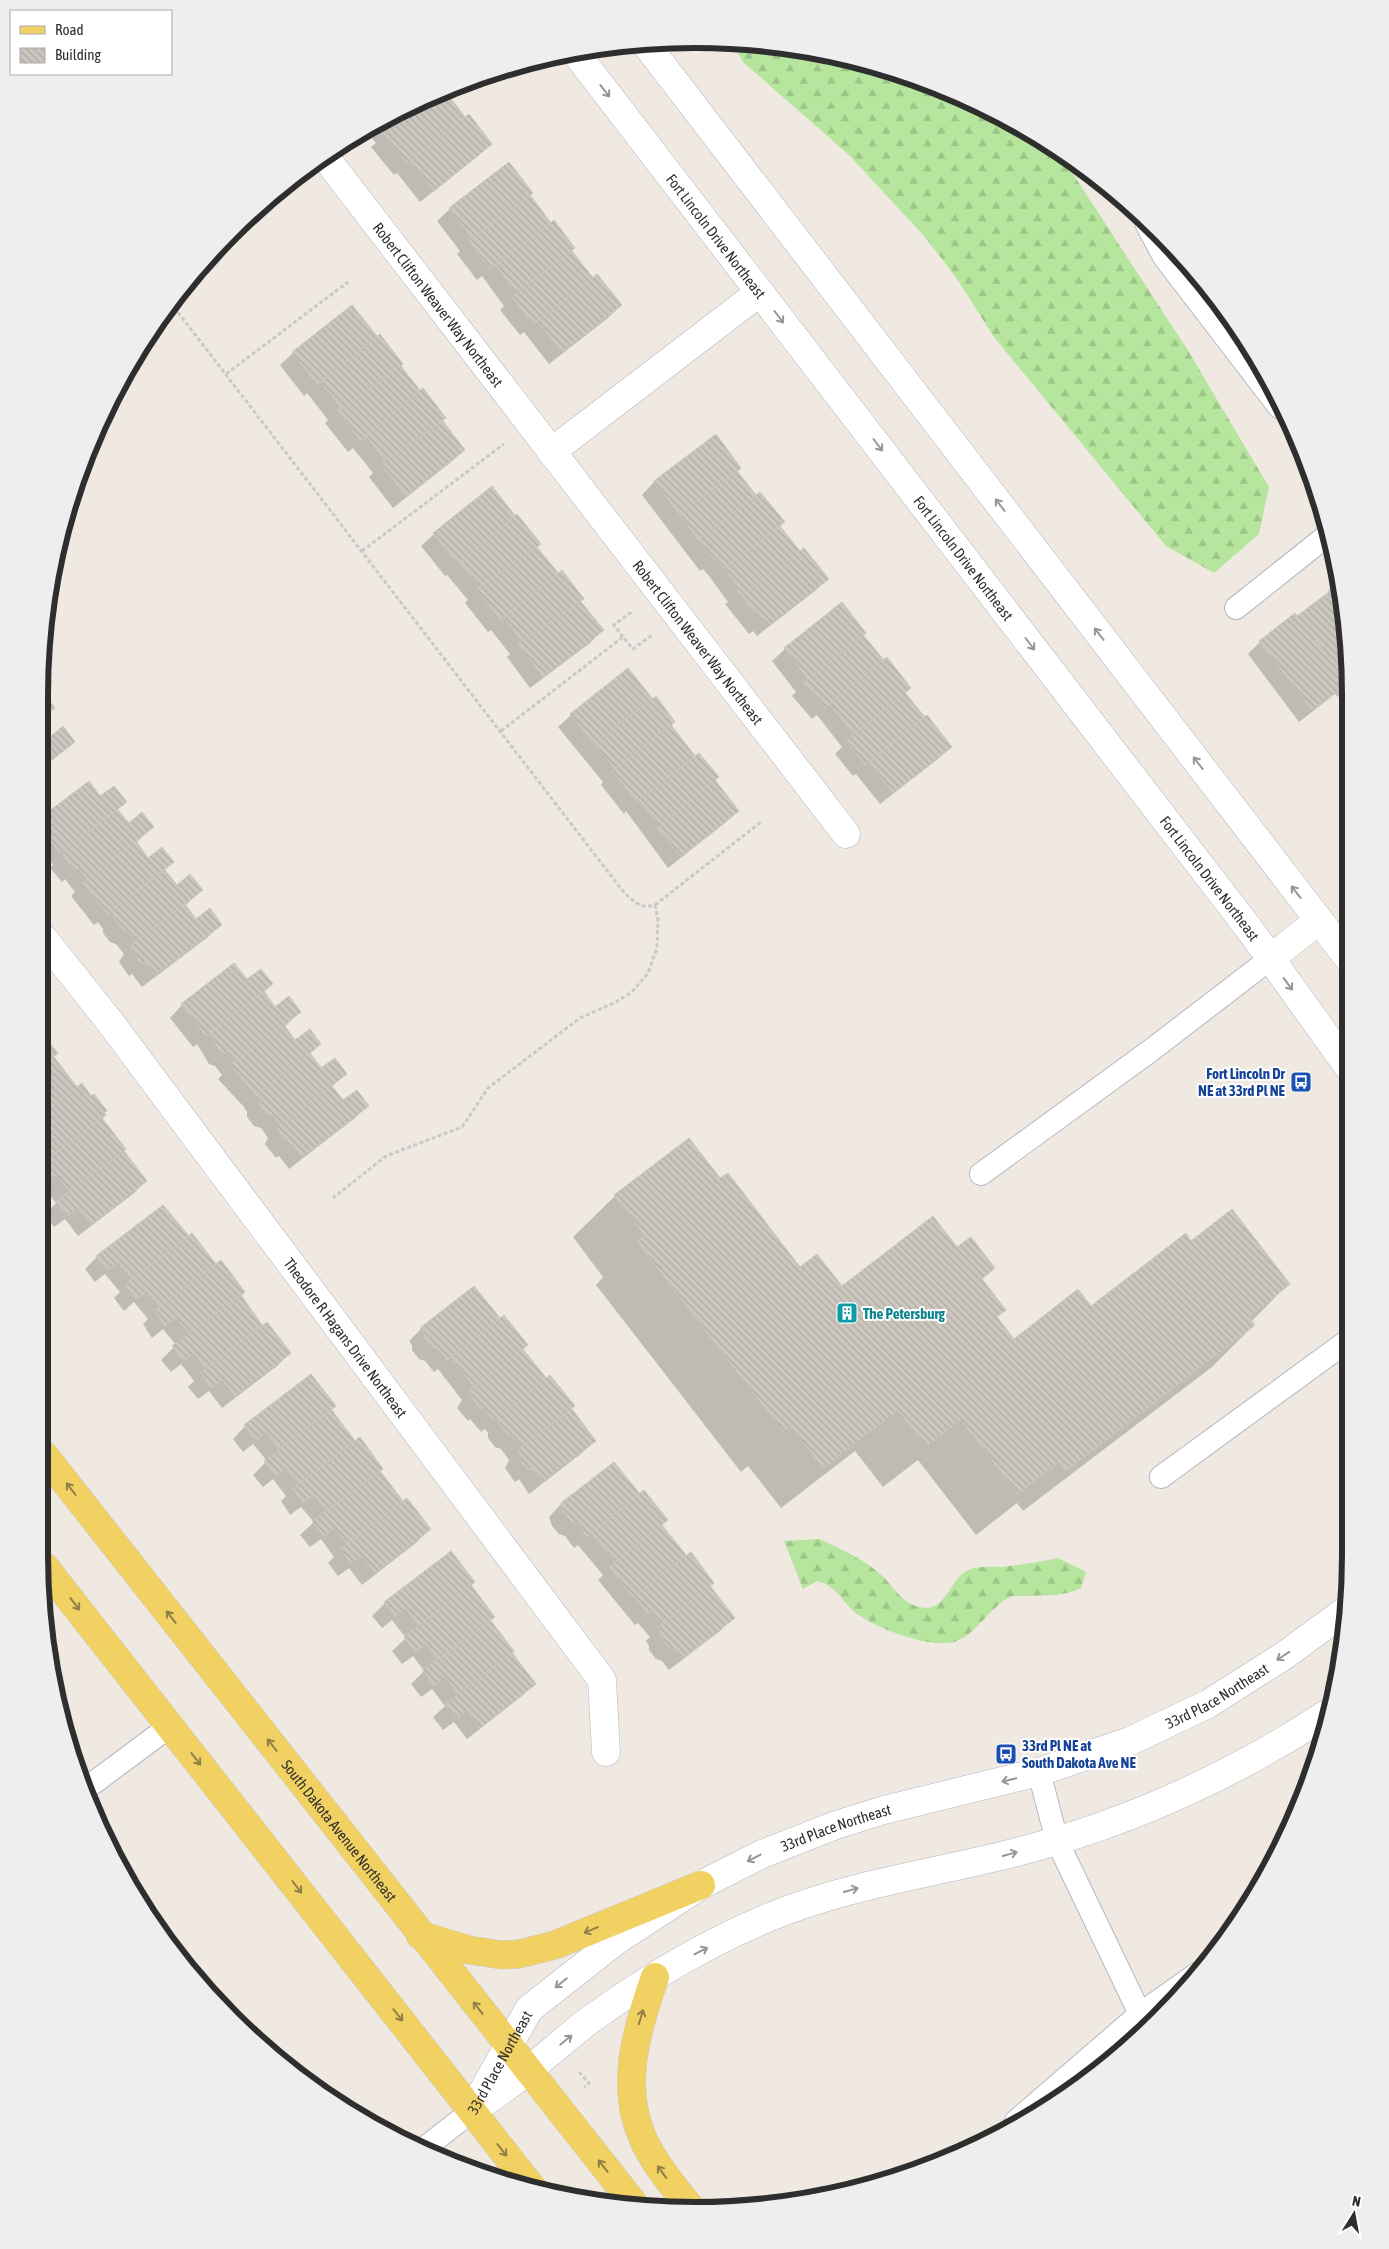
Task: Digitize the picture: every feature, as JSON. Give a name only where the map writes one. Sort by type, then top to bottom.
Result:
[{"type":"main road","name":"South Dakota Avenue Northeast","points":[[48,1460],[420,1935],[629,2198]]},
{"type":"main road","points":[[48,1574],[525,2178]]},
{"type":"main road","points":[[420,1935],[469,1950],[519,1954],[568,1940],[701,1884]]},
{"type":"main road","points":[[655,1977],[636,2035],[630,2076],[632,2100],[637,2123],[645,2143],[666,2176],[686,2202]]},
{"type":"street","points":[[650,49],[1342,950]]},
{"type":"street","name":"Fort Lincoln Drive Northeast","points":[[580,58],[1270,959],[1342,1058]]},
{"type":"street","name":"Robert Clifton Weaver Way Northeast","points":[[329,161],[846,834]]},
{"type":"street","points":[[551,452],[760,292]]},
{"type":"street","points":[[1270,959],[1319,920]]},
{"type":"street","name":"Theodore R Hagans Drive Northeast","points":[[48,944],[110,1022],[602,1680],[606,1752]]},
{"type":"street","name":"33rd Place Northeast","points":[[472,2111],[528,2008],[609,1946],[701,1884],[779,1846],[836,1825],[893,1808],[1039,1772],[1130,1741],[1208,1704],[1285,1655],[1338,1616]]},
{"type":"street","name":"33rd Place Northeast","points":[[472,2111],[528,2071],[591,2019],[655,1977],[696,1953],[784,1911],[871,1884],[1005,1855],[1057,1841],[1144,1811],[1248,1762],[1320,1718]]},
{"type":"lane","points":[[1156,241],[1164,256],[1263,386]]},
{"type":"lane","points":[[1236,608],[1322,540]]},
{"type":"lane","points":[[982,1174],[1270,959]]},
{"type":"lane","points":[[1161,1477],[1342,1345]]},
{"type":"lane","points":[[91,1785],[170,1726]]},
{"type":"lane","points":[[1039,1772],[1057,1841],[1140,2014]]},
{"type":"lane","points":[[1037,2103],[1140,2014],[1170,1993]]},
{"type":"lane","points":[[429,2144],[472,2111]]},
{"type":"path","points":[[226,374],[348,282]]},
{"type":"path","points":[[175,309],[622,890],[638,905],[647,908],[655,905],[761,822]]},
{"type":"path","points":[[362,551],[510,439]]},
{"type":"path","points":[[640,606],[614,625],[623,638],[633,649],[658,631]]},
{"type":"path","points":[[501,731],[623,638]]},
{"type":"path","points":[[333,1198],[386,1156],[462,1127],[488,1088],[580,1018],[632,992],[648,973],[657,948],[658,920],[655,905]]},
{"type":"green space","points":[[736,49],[779,53],[821,60],[902,82],[981,114],[1018,134],[1073,170],[1073,174],[1187,349],[1269,487],[1259,534],[1214,573],[1166,546],[994,337],[955,276],[924,236],[849,155],[743,62]]},
{"type":"green space","points":[[820,1539],[851,1554],[872,1568],[884,1577],[905,1600],[916,1606],[927,1608],[935,1606],[941,1601],[963,1573],[975,1568],[1001,1567],[1058,1558],[1086,1572],[1081,1588],[1060,1594],[1012,1596],[996,1607],[962,1639],[944,1643],[932,1642],[919,1640],[880,1627],[854,1612],[831,1587],[825,1584],[817,1581],[803,1589],[784,1541]]},
{"type":"building","points":[[449,96],[465,117],[407,164],[383,134],[418,109]]},
{"type":"building","points":[[417,110],[388,130],[385,126]]},
{"type":"building","points":[[469,114],[492,144],[434,191],[410,161]]},
{"type":"building","points":[[509,162],[533,193],[472,238],[449,208]]},
{"type":"building","points":[[530,195],[551,223],[490,269],[469,241]]},
{"type":"building","points":[[554,220],[575,248],[516,293],[495,265]]},
{"type":"building","points":[[572,251],[593,278],[533,324],[512,297]]},
{"type":"building","points":[[597,274],[622,305],[562,352],[537,321]]},
{"type":"building","points":[[352,305],[377,336],[317,385],[292,352]]},
{"type":"building","points":[[380,334],[403,364],[342,410],[321,382]]},
{"type":"building","points":[[400,366],[420,390],[361,441],[337,410],[340,407],[342,410]]},
{"type":"building","points":[[423,388],[446,418],[385,461],[366,436]]},
{"type":"building","points":[[443,421],[465,450],[406,496],[380,464]]},
{"type":"building","points":[[716,434],[741,468],[679,514],[654,481]]},
{"type":"building","points":[[737,471],[756,495],[698,540],[679,514]]},
{"type":"building","points":[[492,486],[515,516],[458,565],[433,533]]},
{"type":"building","points":[[760,492],[785,522],[724,568],[716,558],[714,560],[698,540]]},
{"type":"building","points":[[517,514],[541,544],[480,587],[460,563]]},
{"type":"building","points":[[780,526],[800,551],[742,596],[737,591],[739,588],[724,568]]},
{"type":"building","points":[[537,547],[558,573],[501,620],[476,589]]},
{"type":"building","points":[[804,548],[829,579],[770,624],[766,620],[762,623],[742,596]]},
{"type":"building","points":[[562,570],[584,599],[522,641],[504,618]]},
{"type":"building","points":[[1332,588],[1334,599],[1328,591]]},
{"type":"building","points":[[1329,592],[1334,599],[1336,610],[1341,673],[1297,616]]},
{"type":"building","points":[[581,602],[604,630],[543,677],[518,644]]},
{"type":"building","points":[[842,602],[866,633],[808,679],[784,648]]},
{"type":"building","points":[[1295,613],[1341,673],[1342,688],[1312,710],[1259,641]]},
{"type":"building","points":[[863,635],[883,659],[825,708],[804,682]]},
{"type":"building","points":[[887,657],[911,688],[854,734],[829,704]]},
{"type":"building","points":[[628,668],[652,698],[594,744],[570,714]]},
{"type":"building","points":[[905,693],[925,717],[866,765],[846,741]]},
{"type":"building","points":[[656,696],[675,722],[615,769],[594,744]]},
{"type":"building","points":[[48,699],[55,708],[48,713]]},
{"type":"building","points":[[927,715],[952,747],[893,793],[869,762]]},
{"type":"building","points":[[671,725],[695,756],[637,802],[612,771]]},
{"type":"building","points":[[63,726],[75,742],[48,763],[48,735],[50,737]]},
{"type":"building","points":[[699,753],[719,777],[659,826],[639,800]]},
{"type":"building","points":[[715,780],[739,811],[681,857],[657,828]]},
{"type":"building","points":[[89,781],[100,796],[114,786],[127,802],[60,853],[48,841],[48,812]]},
{"type":"building","points":[[117,809],[129,823],[142,812],[154,827],[87,879],[78,868],[75,871],[62,854],[65,852],[64,850]]},
{"type":"building","points":[[136,841],[148,858],[162,847],[174,862],[107,914],[83,883]]},
{"type":"building","points":[[164,869],[177,885],[190,874],[203,890],[136,941],[129,932],[123,930],[115,921],[115,916],[111,910]]},
{"type":"building","points":[[185,904],[196,919],[210,908],[222,925],[155,975],[145,962],[142,964],[130,948],[132,947],[131,945]]},
{"type":"building","points":[[234,963],[247,979],[261,969],[273,984],[206,1036],[181,1004]]},
{"type":"building","points":[[264,991],[275,1007],[289,996],[301,1012],[234,1062],[227,1054],[221,1052],[210,1032]]},
{"type":"building","points":[[284,1025],[295,1040],[310,1029],[321,1044],[256,1095],[230,1065]]},
{"type":"building","points":[[48,1041],[58,1053],[48,1061]]},
{"type":"building","points":[[310,1053],[321,1068],[335,1058],[347,1074],[280,1125],[273,1115],[267,1114],[259,1104],[259,1099],[256,1095]]},
{"type":"building","points":[[54,1057],[77,1087],[48,1109],[48,1061]]},
{"type":"building","points":[[82,1083],[91,1096],[94,1094],[107,1111],[104,1113],[106,1115],[49,1158],[48,1109]]},
{"type":"building","points":[[332,1086],[343,1100],[357,1090],[369,1106],[302,1157],[292,1144],[289,1146],[277,1130],[279,1129],[277,1127]]},
{"type":"building","points":[[102,1118],[126,1149],[69,1191],[56,1175],[48,1182],[48,1158]]},
{"type":"building","name":"The Petersburg","points":[[689,1138],[720,1178],[728,1173],[800,1267],[817,1254],[842,1286],[933,1216],[957,1247],[971,1237],[995,1268],[982,1279],[1006,1310],[997,1317],[1014,1339],[1078,1289],[1091,1306],[1186,1233],[1191,1241],[1232,1209],[1290,1284],[1249,1317],[1255,1325],[1066,1471],[1059,1462],[1018,1494],[961,1420],[926,1446],[898,1410],[823,1468],[790,1426],[783,1431],[637,1242],[645,1236],[614,1195]]},
{"type":"building","points":[[124,1151],[147,1181],[91,1224],[78,1208],[67,1216],[56,1201]]},
{"type":"building","points":[[163,1205],[189,1236],[132,1279],[118,1262],[108,1271],[96,1256]]},
{"type":"building","points":[[192,1233],[216,1264],[160,1307],[147,1291],[137,1299],[125,1285]]},
{"type":"building","points":[[221,1260],[245,1292],[189,1333],[176,1318],[165,1326],[154,1311]]},
{"type":"building","points":[[474,1286],[500,1318],[447,1360],[438,1349],[431,1347],[420,1328]]},
{"type":"building","points":[[241,1295],[262,1325],[206,1369],[194,1353],[184,1361],[172,1346]]},
{"type":"building","points":[[504,1315],[528,1345],[474,1387],[451,1357]]},
{"type":"building","points":[[267,1322],[291,1353],[235,1396],[222,1380],[211,1388],[200,1373]]},
{"type":"building","points":[[523,1349],[546,1378],[494,1421],[483,1407],[481,1410],[469,1394],[470,1390]]},
{"type":"building","points":[[311,1374],[336,1406],[279,1449],[266,1432],[256,1441],[244,1425]]},
{"type":"building","points":[[550,1375],[575,1406],[521,1447],[514,1437],[508,1435],[500,1426],[498,1418]]},
{"type":"building","points":[[331,1409],[355,1441],[299,1484],[286,1468],[276,1476],[264,1461]]},
{"type":"building","points":[[572,1409],[596,1441],[542,1482],[532,1468],[528,1470],[516,1455],[519,1453],[517,1450]]},
{"type":"building","points":[[360,1437],[383,1469],[327,1511],[314,1495],[303,1503],[292,1488]]},
{"type":"building","points":[[614,1462],[640,1494],[587,1537],[578,1524],[572,1522],[564,1513],[561,1503]]},
{"type":"building","points":[[380,1471],[403,1501],[347,1544],[334,1528],[324,1536],[312,1521]]},
{"type":"building","points":[[644,1490],[668,1520],[615,1562],[591,1533]]},
{"type":"building","points":[[407,1498],[431,1529],[375,1573],[362,1556],[351,1564],[340,1549]]},
{"type":"building","points":[[662,1525],[686,1555],[633,1597],[609,1567]]},
{"type":"building","points":[[451,1551],[475,1582],[419,1626],[405,1608],[395,1617],[384,1602]]},
{"type":"building","points":[[691,1552],[714,1583],[662,1624],[651,1611],[648,1614],[634,1596]]},
{"type":"building","points":[[471,1585],[495,1617],[438,1660],[426,1644],[415,1652],[404,1637]]},
{"type":"building","points":[[710,1586],[735,1618],[682,1659],[675,1649],[668,1647],[661,1637],[658,1627]]},
{"type":"building","points":[[491,1621],[514,1651],[458,1694],[445,1677],[434,1686],[423,1670]]},
{"type":"building","points":[[512,1653],[536,1684],[480,1728],[467,1711],[456,1719],[445,1704]]},
{"type":"place","name":"Fort Lincoln Dr NE at 33rd Pl NE","points":[[1301,1082]]},
{"type":"place","name":"The Petersburg","points":[[847,1313]]},
{"type":"place","name":"33rd Pl NE at South Dakota Ave NE","points":[[1006,1754]]}]
